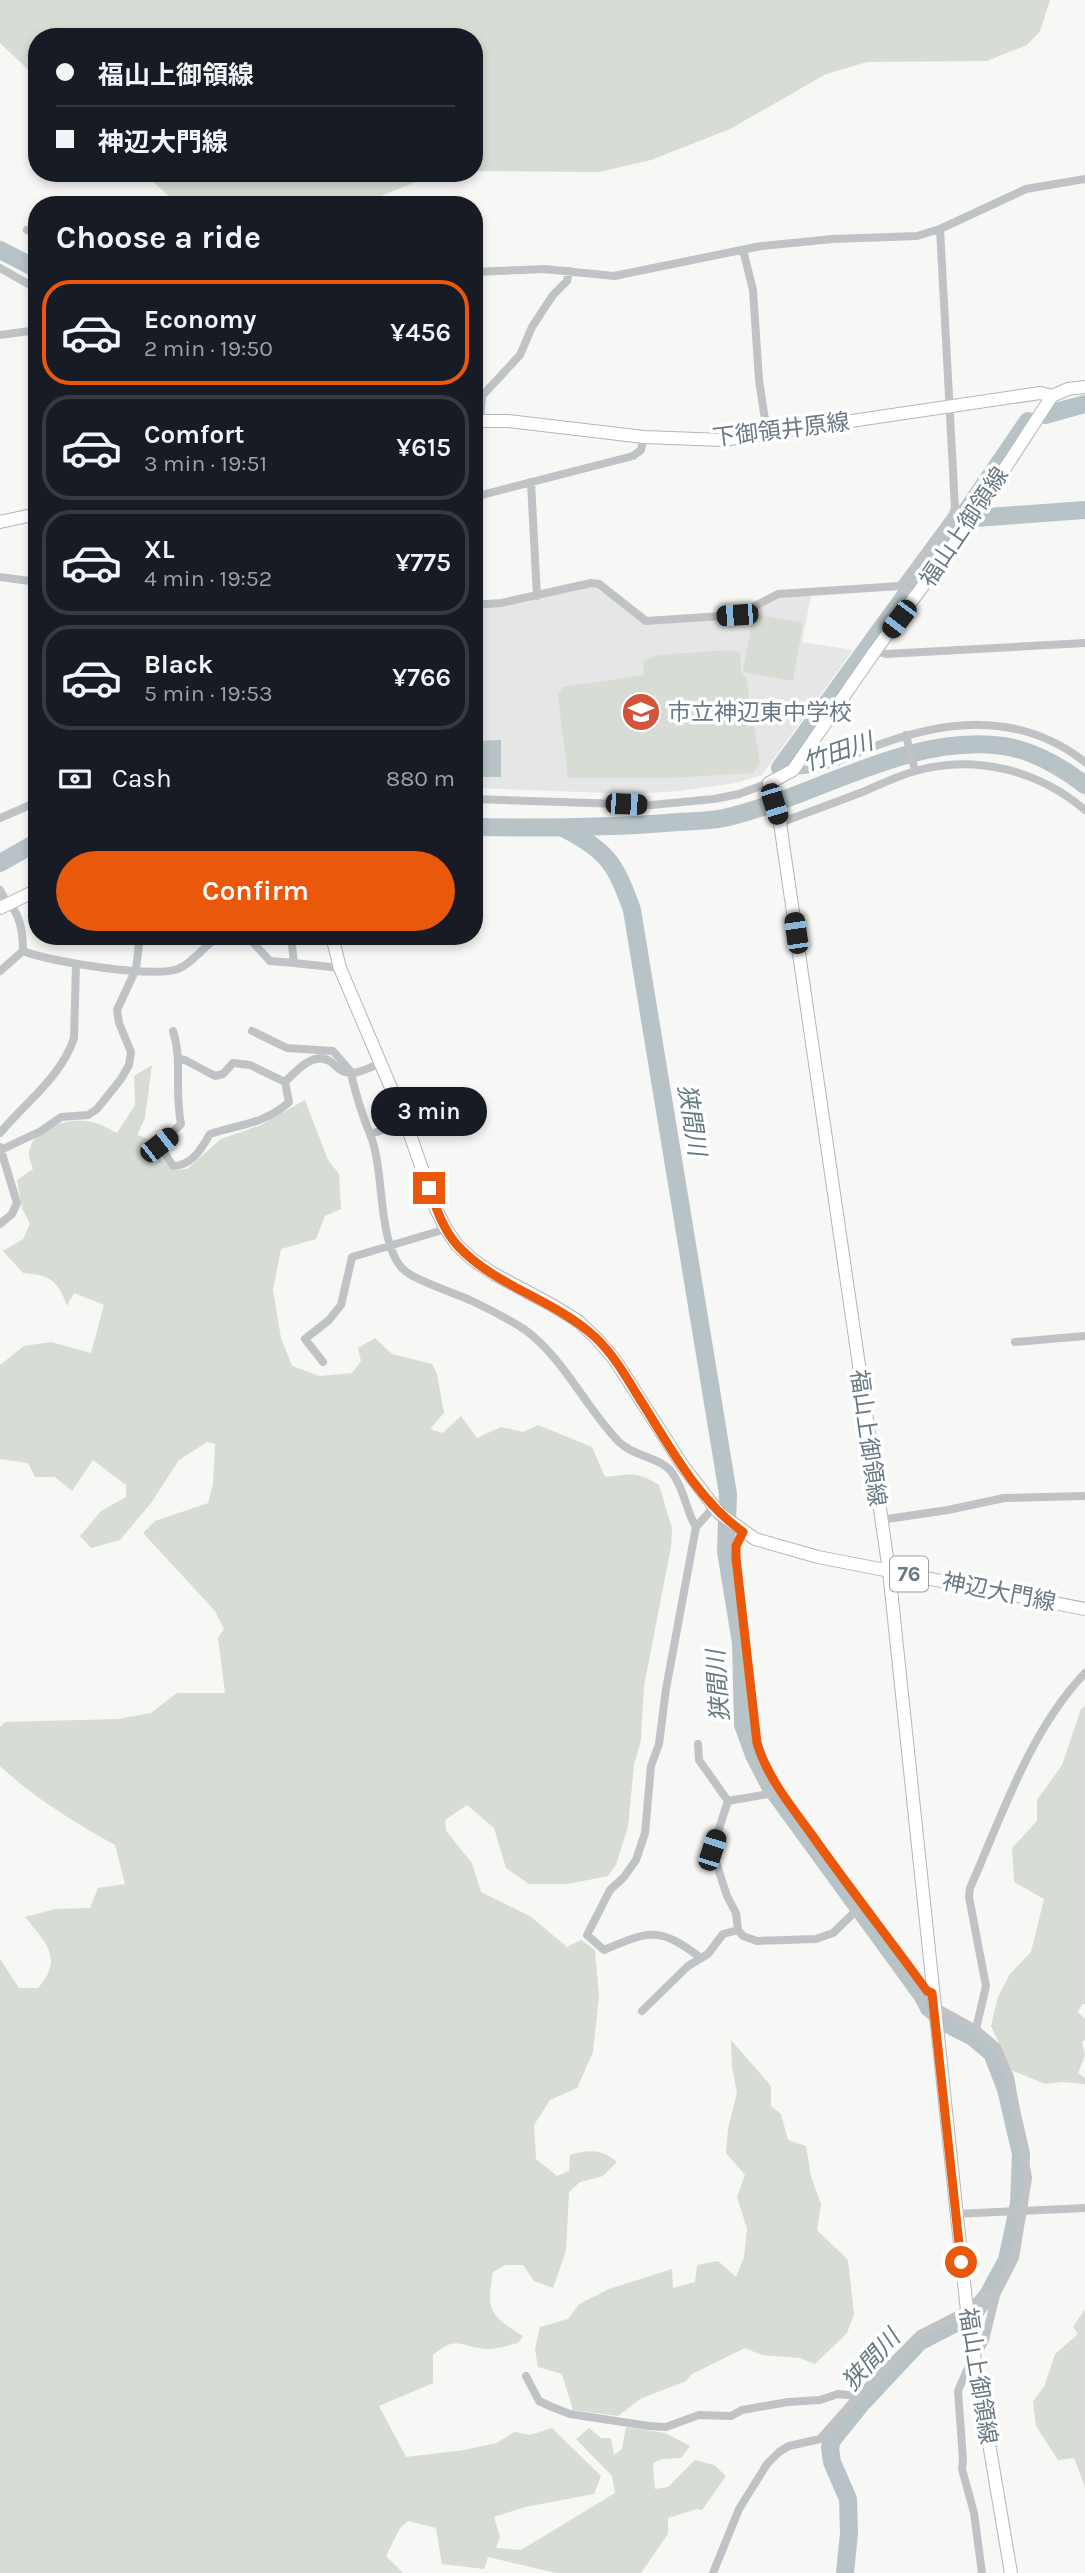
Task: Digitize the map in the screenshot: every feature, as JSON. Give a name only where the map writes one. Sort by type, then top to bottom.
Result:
[{"type":"main road","name":"下御領井原線","points":[[483,421],[537,424],[644,437],[723,440],[1040,393],[1052,396],[1068,389],[1085,387]]},
{"type":"main road","name":"福山上御領線","points":[[1011,2573],[967,2315],[889,1571],[779,821],[770,786],[793,770],[914,596],[970,522],[1052,396]]},
{"type":"main road","points":[[0,522],[28,515]]},
{"type":"main road","points":[[4,904],[28,894]]},
{"type":"main road","name":"神辺大門線","points":[[334,945],[340,968],[406,1123],[436,1209],[446,1229],[457,1245],[472,1259],[578,1321],[597,1339],[615,1360],[683,1466],[716,1510],[740,1530],[764,1542],[818,1557],[1085,1608]]},
{"type":"street","points":[[483,271],[521,268],[629,275],[743,250],[833,239],[917,236],[940,229],[1026,189],[1085,179]]},
{"type":"street","points":[[901,587],[955,508],[940,229]]},
{"type":"street","points":[[743,250],[753,290],[759,380],[767,433]]},
{"type":"street","points":[[0,268],[28,284]]},
{"type":"street","points":[[483,395],[520,355],[532,327],[552,295],[564,284],[569,271]]},
{"type":"street","points":[[0,335],[28,331]]},
{"type":"street","points":[[483,495],[633,456],[641,450],[644,437]]},
{"type":"street","points":[[531,482],[537,596]]},
{"type":"street","points":[[0,577],[28,581]]},
{"type":"street","points":[[483,605],[537,596],[591,583],[599,584],[646,621],[737,615],[778,594],[901,587],[914,596]]},
{"type":"street","points":[[875,651],[886,654],[1085,643]]},
{"type":"street","points":[[793,770],[819,768],[907,736],[958,725],[987,724],[1030,731],[1066,748],[1085,762]]},
{"type":"street","points":[[907,736],[915,769]]},
{"type":"street","points":[[779,821],[915,769],[954,765],[994,766],[1030,775],[1060,791],[1085,810]]},
{"type":"street","points":[[483,799],[650,805],[714,799],[770,786]]},
{"type":"street","points":[[0,818],[28,806]]},
{"type":"street","points":[[0,890],[4,904],[15,911],[22,929],[23,951]]},
{"type":"street","points":[[0,1224],[12,1214],[17,1203],[1,1149],[32,1136],[61,1116],[89,1115],[121,1079],[129,1065],[131,1052],[118,1023],[117,1010],[136,969],[139,945]]},
{"type":"street","points":[[23,951],[76,964],[162,972],[180,968],[194,959],[207,945]]},
{"type":"street","points":[[255,945],[270,961],[340,968]]},
{"type":"street","points":[[292,945],[294,963]]},
{"type":"street","points":[[0,971],[23,951]]},
{"type":"street","points":[[0,1133],[40,1090],[71,1050],[74,1038],[76,964]]},
{"type":"street","points":[[173,1031],[179,1059],[177,1104],[181,1124],[159,1145],[173,1166],[182,1165],[195,1158],[210,1134],[261,1121],[282,1109],[289,1102],[285,1082]]},
{"type":"street","points":[[252,1031],[286,1048],[333,1051],[353,1074],[382,1187],[391,1247],[401,1268],[521,1327],[542,1343],[621,1445],[668,1468],[684,1492],[696,1527]]},
{"type":"street","points":[[179,1059],[215,1076],[223,1074],[233,1063],[245,1063],[285,1082]]},
{"type":"street","points":[[285,1082],[303,1064],[312,1060],[327,1059],[344,1072],[353,1074],[381,1063]]},
{"type":"street","points":[[370,1133],[406,1123]]},
{"type":"street","points":[[323,1362],[305,1339],[329,1320],[341,1305],[352,1257],[446,1229]]},
{"type":"street","points":[[1015,1342],[1085,1336]]},
{"type":"street","points":[[880,1520],[948,1510],[1004,1497],[1085,1496]]},
{"type":"street","points":[[701,1958],[681,1942],[666,1936],[638,1935],[604,1950],[587,1935],[610,1890],[636,1860],[645,1833],[650,1777],[659,1744],[666,1689],[696,1527],[716,1510]]},
{"type":"street","points":[[740,1530],[736,1558],[757,1743],[762,1759],[778,1788],[927,1991],[934,2007],[976,2029],[997,2047],[1010,2077],[1028,2178],[1019,2210],[1015,2258],[996,2295],[985,2340],[973,2356],[958,2391],[963,2460],[961,2469],[974,2513],[982,2573]]},
{"type":"street","points":[[976,2029],[986,1986],[969,1897],[970,1888],[1036,1743],[1053,1714],[1085,1674]]},
{"type":"street","points":[[698,1744],[699,1760],[728,1801]]},
{"type":"street","points":[[728,1801],[768,1794],[778,1788]]},
{"type":"street","points":[[728,1801],[712,1850],[727,1896],[736,1913],[738,1930],[743,1936],[757,1941],[816,1938],[833,1933],[862,1905]]},
{"type":"street","points":[[642,2011],[688,1966],[708,1954],[723,1934],[738,1930]]},
{"type":"street","points":[[955,2214],[1085,2208]]},
{"type":"street","points":[[713,2573],[739,2509],[767,2464],[789,2446],[820,2439],[858,2396],[920,2334],[967,2315],[985,2295],[996,2295]]},
{"type":"street","points":[[526,2376],[539,2400],[552,2407],[578,2415],[649,2427],[666,2427],[699,2415],[731,2416],[742,2410],[820,2400],[838,2394],[858,2396]]},
{"type":"shaded area","points":[[0,0],[1050,0],[1040,31],[1027,45],[987,61],[867,62],[826,74],[730,129],[651,160],[599,172],[483,171],[483,28],[28,28],[28,69],[0,43]]},
{"type":"shaded area","points":[[153,182],[416,182],[380,196],[169,196]]},
{"type":"shaded area","name":"市立神辺東中学校","points":[[598,586],[646,625],[742,617],[779,597],[811,595],[802,642],[853,650],[762,775],[735,783],[633,794],[483,788],[483,607]]},
{"type":"shaded area","points":[[753,614],[803,623],[793,681],[743,672]]},
{"type":"shaded area","points":[[729,650],[740,652],[741,672],[746,677],[760,763],[753,773],[669,778],[568,778],[558,694],[563,687],[644,675],[643,661],[658,655]]},
{"type":"shaded area","points":[[501,740],[501,777],[483,777],[483,741]]},
{"type":"shaded area","points":[[152,1065],[145,1118],[137,1135],[146,1138],[171,1170],[187,1169],[221,1139],[261,1125],[305,1100],[328,1160],[339,1174],[341,1209],[325,1216],[316,1239],[281,1249],[273,1290],[281,1338],[292,1366],[320,1376],[352,1373],[361,1361],[358,1348],[375,1338],[392,1354],[432,1364],[437,1374],[444,1413],[430,1429],[443,1433],[461,1416],[477,1438],[501,1427],[523,1432],[538,1425],[592,1447],[605,1477],[638,1475],[659,1485],[672,1528],[671,1547],[644,1686],[641,1740],[634,1765],[628,1827],[616,1865],[608,1876],[568,1884],[529,1884],[506,1868],[494,1828],[467,1805],[445,1820],[446,1831],[472,1863],[481,1892],[530,1916],[567,1947],[581,1940],[595,1950],[599,1996],[593,2052],[577,2088],[550,2100],[534,2125],[536,2159],[557,2176],[569,2171],[570,2155],[577,2153],[601,2152],[617,2162],[603,2176],[580,2182],[569,2192],[566,2251],[553,2288],[534,2281],[523,2265],[505,2265],[493,2272],[490,2296],[493,2311],[503,2323],[523,2336],[518,2343],[489,2349],[458,2343],[448,2345],[433,2355],[433,2383],[379,2406],[406,2457],[464,2450],[496,2443],[515,2432],[530,2435],[552,2428],[601,2476],[594,2494],[525,2507],[494,2517],[500,2537],[496,2548],[521,2550],[615,2493],[612,2476],[576,2439],[589,2428],[601,2438],[611,2438],[614,2455],[622,2449],[626,2427],[665,2433],[690,2446],[681,2458],[663,2459],[653,2463],[655,2489],[668,2487],[695,2460],[714,2465],[726,2476],[702,2510],[697,2509],[668,2518],[668,2534],[641,2573],[556,2573],[488,2557],[484,2569],[442,2564],[436,2528],[408,2521],[400,2528],[386,2556],[403,2573],[0,2573],[0,1959],[19,1988],[38,1988],[46,1977],[51,1959],[45,1943],[25,1917],[55,1909],[90,1908],[98,1888],[125,1884],[115,1845],[55,1809],[0,1766],[0,1727],[5,1722],[118,1719],[151,1713],[177,1693],[225,1693],[218,1638],[224,1629],[215,1611],[143,1533],[155,1521],[208,1503],[213,1484],[215,1444],[207,1442],[179,1460],[151,1503],[120,1540],[91,1548],[80,1536],[101,1511],[126,1497],[126,1485],[93,1460],[72,1491],[55,1477],[35,1477],[28,1463],[0,1459],[0,1365],[24,1346],[51,1342],[91,1353],[104,1305],[74,1293],[67,1306],[52,1280],[23,1273],[3,1251],[23,1239],[30,1224],[22,1208],[17,1180],[33,1169],[29,1155],[32,1144],[44,1130],[63,1122],[83,1121],[99,1124],[117,1133],[135,1105],[134,1076]]},
{"type":"shaded area","points":[[1085,1706],[1085,2004],[1082,2004],[1078,2012],[1085,2019],[1085,2040],[1082,2042],[1085,2055],[1078,2073],[1085,2078],[1085,2084],[1045,2084],[1011,2070],[991,2026],[998,1997],[1010,1974],[1031,1952],[1044,1899],[1014,1882],[1012,1848],[1037,1821],[1037,1800],[1062,1765],[1081,1709]]},
{"type":"shaded area","points":[[731,2040],[771,2086],[771,2106],[781,2114],[788,2140],[806,2146],[811,2176],[821,2204],[817,2230],[848,2260],[854,2314],[847,2333],[815,2364],[800,2358],[762,2355],[745,2348],[692,2374],[686,2381],[640,2399],[618,2416],[573,2410],[562,2374],[538,2367],[535,2349],[540,2327],[568,2319],[579,2304],[609,2289],[672,2269],[673,2288],[695,2282],[697,2265],[718,2261],[736,2277],[744,2257],[747,2229],[737,2197],[745,2175],[726,2153],[728,2129],[737,2093]]},
{"type":"shaded area","points":[[1085,2309],[1085,2487],[1074,2458],[1058,2460],[1036,2426],[1033,2401],[1044,2387],[1055,2354],[1078,2334],[1073,2327]]},
{"type":"waterway","points":[[0,250],[28,264]]},
{"type":"waterway","points":[[1045,415],[1085,404]]},
{"type":"waterway","points":[[780,768],[961,519],[1028,421]]},
{"type":"waterway","points":[[961,519],[1085,510]]},
{"type":"waterway","name":"竹田川","points":[[483,827],[594,827],[724,818],[757,809],[891,759],[960,745],[994,745],[1019,749],[1054,764],[1085,785]]},
{"type":"waterway","name":"狭間川","points":[[565,829],[601,852],[609,861],[621,881],[632,910],[728,1494],[726,1551],[741,1643],[743,1725],[770,1786],[929,2008],[949,2025],[973,2037],[992,2053],[1006,2089],[1021,2154],[1019,2204],[1007,2260],[988,2295],[973,2314],[919,2342],[861,2404],[832,2440],[832,2462],[848,2499],[849,2533],[845,2573]]},
{"type":"waterway","points":[[0,863],[28,847]]},
{"type":"place","name":"市立神辺東中学校","points":[[641,712]]},
{"type":"route","points":[[429,1188],[446,1229],[457,1245],[472,1259],[578,1321],[597,1339],[615,1360],[696,1484],[719,1513],[743,1532],[736,1546],[736,1558],[757,1743],[762,1759],[778,1788],[862,1905],[927,1991],[932,1993],[961,2262]]}]
